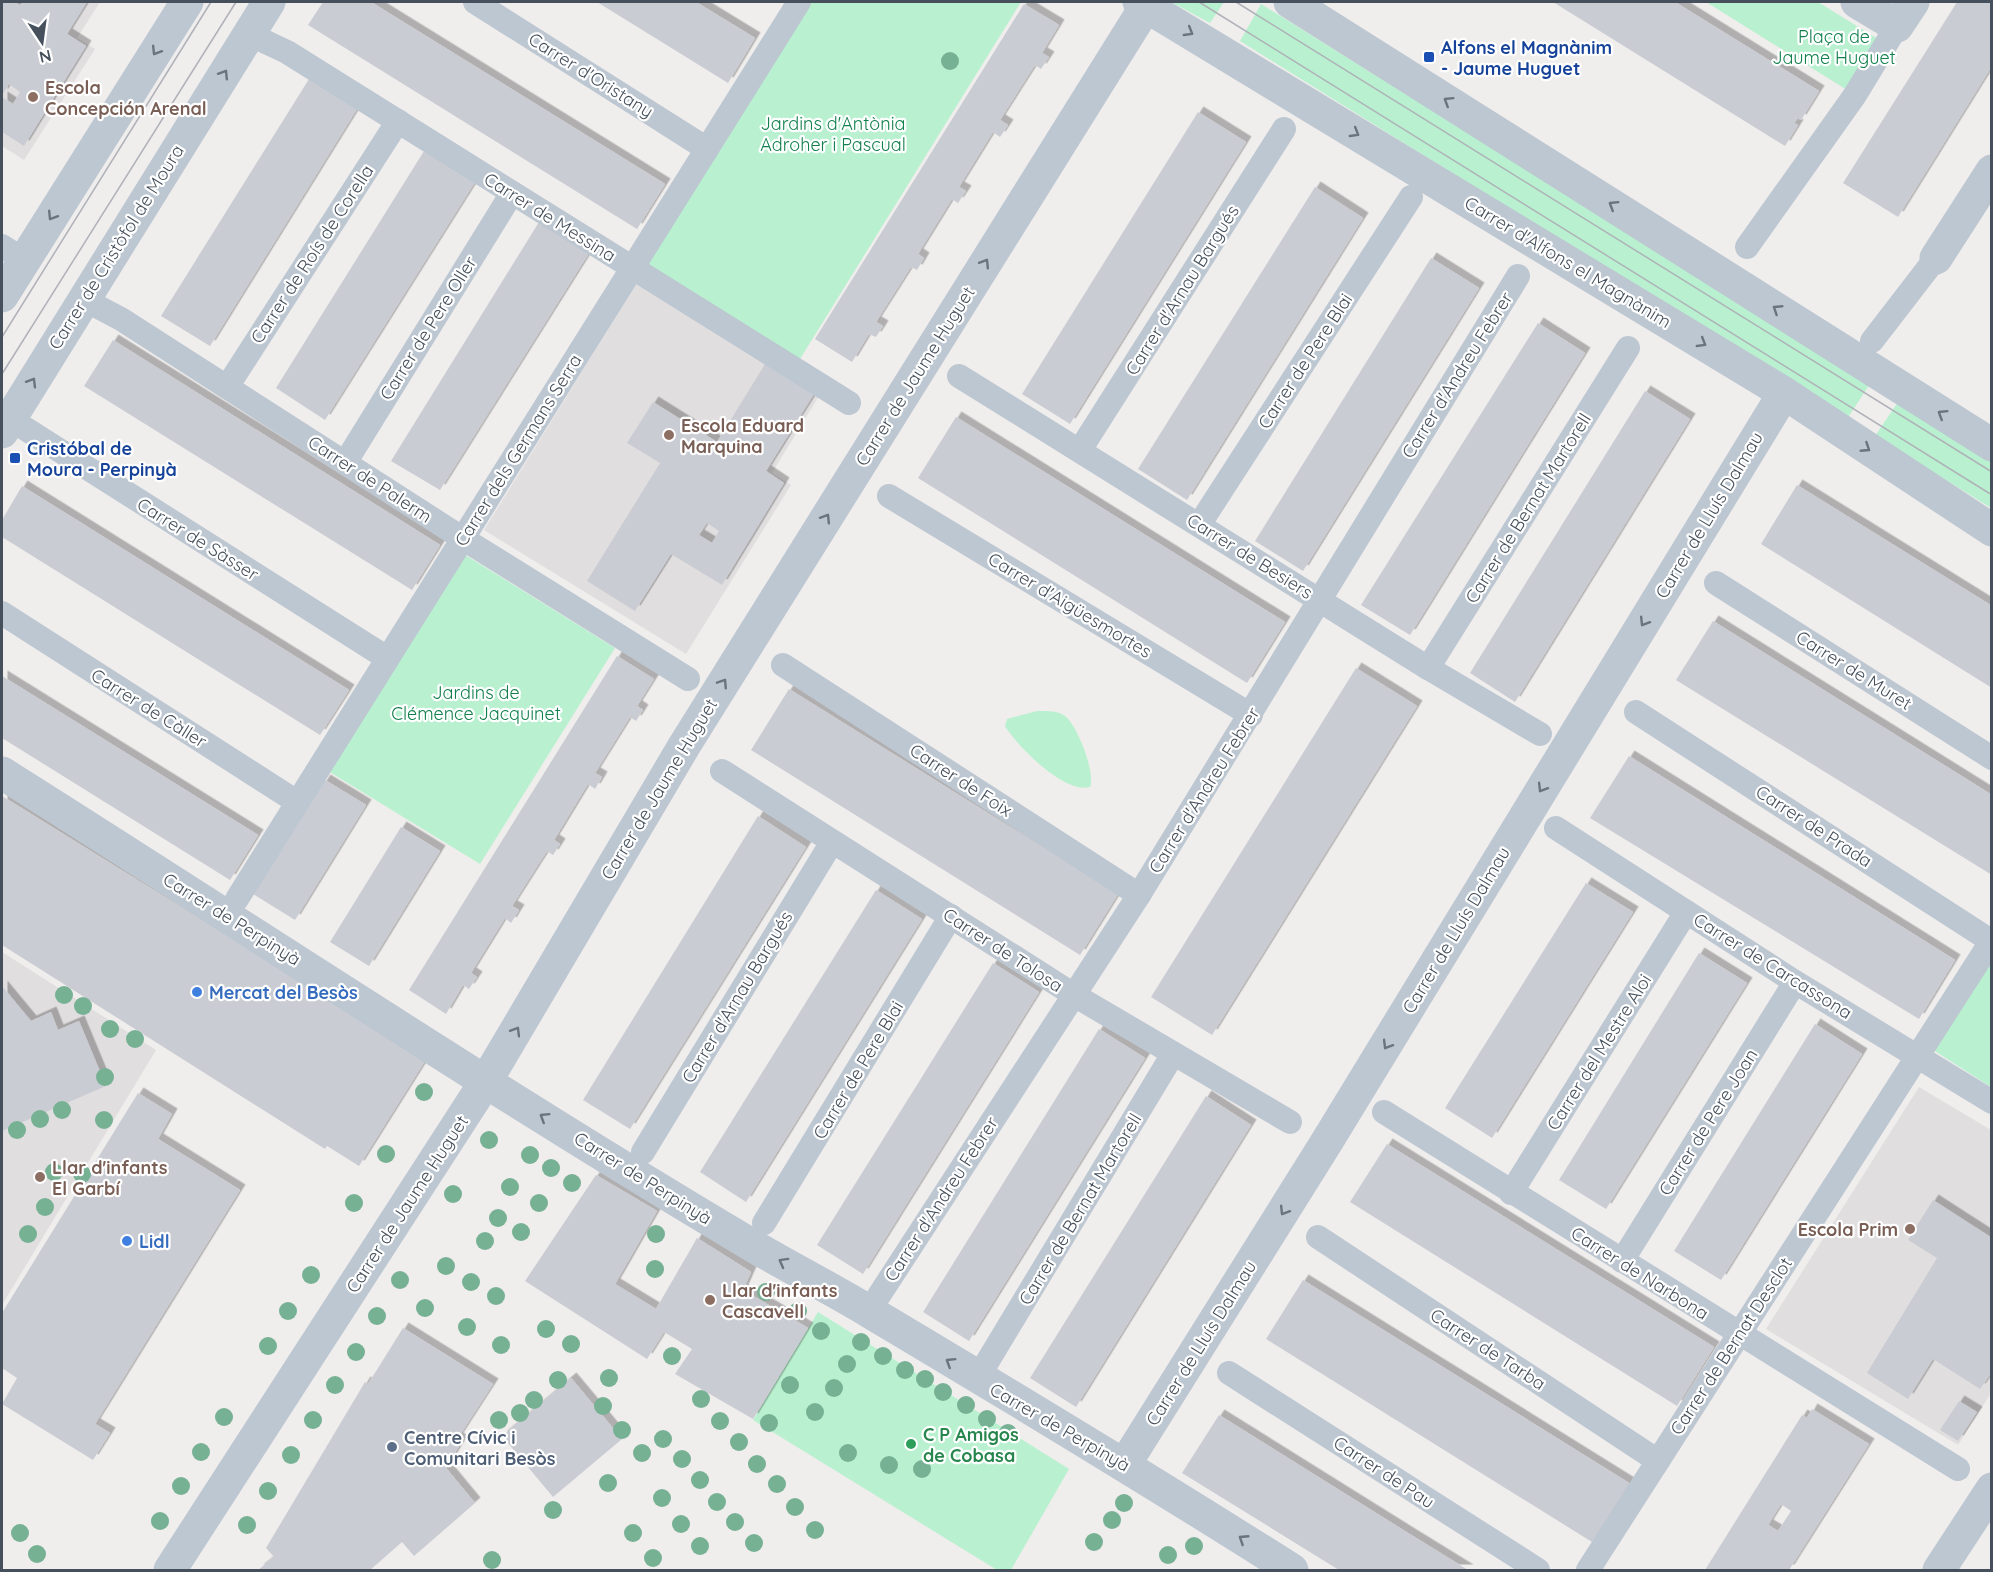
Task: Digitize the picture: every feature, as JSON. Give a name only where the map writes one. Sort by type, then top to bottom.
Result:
[{"type":"street","points":[[2,296],[13,253],[187,2]]},
{"type":"street","name":"Carrer de Cristòfol de Moura","points":[[6,426],[269,2]]},
{"type":"street","name":"Carrer d'Oristany","points":[[475,2],[707,148]]},
{"type":"street","name":"Carrer dels Germans Serra","points":[[237,899],[799,2]]},
{"type":"street","points":[[1290,2],[1992,445]]},
{"type":"street","points":[[1747,247],[1855,95],[1905,14],[1857,2]]},
{"type":"street","name":"Carrer d'Alfons el Magnànim","points":[[1142,4],[1784,393],[1992,530]]},
{"type":"street","name":"Carrer de Jaume Huguet","points":[[170,1570],[486,1081],[684,746],[1142,4]]},
{"type":"street","name":"Carrer de Messina","points":[[249,34],[287,52],[849,404]]},
{"type":"street","name":"Carrer de Roís de Corella","points":[[227,387],[398,121]]},
{"type":"street","name":"Carrer d'Arnau Bargués","points":[[1080,450],[1284,129]]},
{"type":"street","points":[[1872,341],[1936,258],[1992,171]]},
{"type":"street","name":"Carrer de Pere Oller","points":[[345,463],[512,193]]},
{"type":"street","name":"Carrer de Pere Blai","points":[[1199,525],[1411,197]]},
{"type":"street","name":"Carrer d'Andreu Febrer","points":[[878,1297],[1139,895],[1518,276]]},
{"type":"street","name":"Carrer de Palerm","points":[[83,299],[121,318],[462,538],[688,679]]},
{"type":"street","name":"Carrer de Bernat Martorell","points":[[1428,668],[1628,348]]},
{"type":"street","name":"Carrer de Besiers","points":[[959,376],[1319,598],[1428,668],[1540,734]]},
{"type":"street","name":"Carrer de Lluís Dalmau","points":[[1125,1464],[1326,1143],[1784,393]]},
{"type":"street","name":"Carrer de Sàsser","points":[[6,426],[387,658]]},
{"type":"street","name":"Carrer d'Aigüesmortes","points":[[890,496],[1251,715]]},
{"type":"street","name":"Carrer de Muret","points":[[1716,583],[1992,758]]},
{"type":"street","name":"Carrer de Càller","points":[[2,614],[297,802]]},
{"type":"street","name":"Carrer de Foix","points":[[783,665],[1139,895]]},
{"type":"street","name":"Carrer de Prada","points":[[1636,712],[1991,941]]},
{"type":"street","name":"Carrer de Tolosa","points":[[722,771],[1074,995],[1290,1122]]},
{"type":"street","name":"Carrer de Perpinyà","points":[[2,773],[486,1081],[751,1245],[869,1311],[977,1379],[1125,1464],[1292,1570]]},
{"type":"street","name":"Carrer de Carcassona","points":[[1556,828],[1795,982],[1992,1102]]},
{"type":"street","name":"Carrer d'Arnau Bargués","points":[[643,1152],[832,842]]},
{"type":"street","name":"Carrer del Mestre Aloi","points":[[1511,1193],[1686,912]]},
{"type":"street","name":"Carrer de Pere Blai","points":[[764,1223],[951,916]]},
{"type":"street","name":"Carrer de Bernat Desclot","points":[[1588,1570],[1991,941]]},
{"type":"street","name":"Carrer de Pere Joan","points":[[1622,1261],[1795,982]]},
{"type":"street","name":"Carrer de Bernat Martorell","points":[[986,1364],[1173,1054]]},
{"type":"street","name":"Carrer de Narbona","points":[[1384,1112],[1958,1469]]},
{"type":"street","name":"Carrer de Tarba","points":[[1318,1237],[1658,1461]]},
{"type":"street","name":"Carrer de Pau","points":[[1229,1373],[1538,1570]]},
{"type":"street","points":[[1939,1570],[1992,1489]]},
{"type":"shaded area","name":"Escola Concepción Arenal","points":[[2,2],[100,2],[77,38],[95,49],[24,160],[2,146]]},
{"type":"shaded area","name":"Escola Eduard Marquina","points":[[636,284],[819,396],[772,473],[791,485],[686,654],[484,530]]},
{"type":"shaded area","name":"Llar d'infants El Garbí","points":[[2,952],[156,1050],[2,1305]]},
{"type":"shaded area","name":"Escola Prim","points":[[1919,1087],[1991,1130],[1991,1393],[1958,1445],[1766,1329]]},
{"type":"green space","name":"Jardins d'Antònia Adroher i Pascual","points":[[809,2],[1021,2],[800,359],[646,265]]},
{"type":"green space","points":[[1171,2],[1224,2],[1210,23]]},
{"type":"green space","name":"Plaça de Jaume Huguet","points":[[1706,2],[1818,2],[1886,44],[1855,95]]},
{"type":"green space","points":[[1261,4],[1870,384],[1847,419],[1240,41]]},
{"type":"green space","points":[[1898,402],[1991,460],[1991,508],[1875,436]]},
{"type":"green space","name":"Jardins de Clémence Jacquinet","points":[[462,553],[615,648],[480,864],[328,771]]},
{"type":"green space","points":[[1037,711],[1059,713],[1070,721],[1088,761],[1090,787],[1079,787],[1067,783],[1042,767],[1005,726],[1007,719]]},
{"type":"green space","points":[[1991,949],[1991,1087],[1930,1048]]},
{"type":"green space","name":"C P Amigos de Cobasa","points":[[818,1312],[1069,1469],[1011,1570],[997,1570],[753,1420]]},
{"type":"building","name":"Escola Concepción Arenal","points":[[2,2],[14,2],[20,5],[23,2],[87,2],[67,34],[86,46],[24,146],[2,132],[2,97],[13,104],[20,92],[9,84],[2,95]]},
{"type":"building","points":[[323,2],[371,2],[665,184],[637,229],[308,25]]},
{"type":"building","points":[[597,2],[696,2],[755,38],[728,83]]},
{"type":"building","points":[[1553,2],[1675,2],[1819,91],[1801,120],[1798,118],[1794,123],[1798,125],[1785,146]]},
{"type":"building","points":[[1957,2],[1992,2],[1992,66],[1898,217],[1843,183]]},
{"type":"building","points":[[1024,4],[1059,25],[1042,53],[1049,57],[1041,69],[1035,65],[1000,120],[1008,125],[1000,137],[993,132],[959,187],[966,191],[958,203],[952,199],[918,254],[924,258],[917,270],[911,267],[876,322],[883,326],[876,337],[869,334],[852,362],[815,339]]},
{"type":"building","points":[[309,79],[357,109],[210,346],[161,316]]},
{"type":"building","points":[[1198,112],[1246,142],[1070,424],[1022,394]]},
{"type":"building","points":[[424,151],[475,182],[325,420],[276,388]]},
{"type":"building","points":[[1315,187],[1363,218],[1187,500],[1138,469]]},
{"type":"building","points":[[539,222],[589,253],[440,490],[391,461]]},
{"type":"building","points":[[1431,258],[1479,288],[1303,571],[1255,541]]},
{"type":"building","points":[[1538,323],[1585,353],[1410,635],[1361,605]]},
{"type":"building","points":[[113,340],[440,545],[412,590],[84,386]]},
{"type":"building","points":[[765,364],[814,394],[766,471],[784,483],[722,585],[671,554],[635,611],[587,581],[660,463],[627,443],[653,402],[717,442]],"holes":[[[707,523],[719,531],[712,543],[699,535]]]},
{"type":"building","points":[[1645,391],[1690,419],[1515,702],[1470,673]]},
{"type":"building","points":[[956,417],[1285,622],[1247,683],[918,478]]},
{"type":"building","points":[[1797,485],[1992,606],[1992,688],[1761,544]]},
{"type":"building","points":[[22,486],[349,690],[320,735],[2,537],[2,520]]},
{"type":"building","points":[[1713,621],[1992,795],[1992,875],[1676,680]]},
{"type":"building","points":[[617,656],[654,679],[637,706],[643,710],[636,721],[630,717],[595,773],[602,777],[595,789],[588,784],[554,840],[560,844],[553,855],[547,851],[512,906],[519,910],[511,923],[505,918],[471,973],[477,977],[469,989],[463,985],[446,1014],[409,990]]},
{"type":"building","points":[[1356,668],[1417,706],[1212,1035],[1151,997]]},
{"type":"building","points":[[2,676],[258,835],[230,880],[2,738]]},
{"type":"building","points":[[789,689],[1118,894],[1080,955],[751,750]]},
{"type":"building","points":[[1629,756],[1955,960],[1919,1019],[1590,818]]},
{"type":"building","points":[[325,780],[366,805],[295,920],[253,894]]},
{"type":"building","name":"Mercat del Besòs","points":[[2,796],[394,1039],[425,1061],[359,1166],[327,1146],[325,1149],[2,945]]},
{"type":"building","points":[[758,816],[806,847],[630,1129],[583,1100]]},
{"type":"building","points":[[401,827],[440,851],[369,966],[330,942]]},
{"type":"building","points":[[1586,883],[1633,912],[1492,1138],[1445,1108]]},
{"type":"building","points":[[876,890],[922,919],[746,1202],[700,1172]]},
{"type":"building","points":[[1699,953],[1747,983],[1606,1209],[1559,1180]]},
{"type":"building","points":[[993,963],[1039,992],[863,1274],[817,1245]]},
{"type":"building","points":[[2,986],[31,1021],[51,1012],[58,1030],[79,1021],[106,1086],[2,1131]]},
{"type":"building","points":[[1815,1024],[1862,1054],[1721,1280],[1674,1251]]},
{"type":"building","points":[[1099,1029],[1145,1058],[969,1341],[923,1312]]},
{"type":"building","name":"Lidl","points":[[138,1093],[172,1114],[158,1139],[240,1190],[95,1424],[110,1433],[93,1460],[2,1404],[17,1378],[2,1368],[2,1313]]},
{"type":"building","points":[[1206,1096],[1251,1125],[1076,1407],[1030,1378]]},
{"type":"building","points":[[1387,1144],[1714,1347],[1677,1406],[1350,1202]]},
{"type":"building","name":"Llar d'infants Cascavell","points":[[596,1175],[657,1211],[615,1284],[656,1309],[697,1238],[751,1272],[743,1290],[808,1328],[753,1419],[675,1374],[692,1349],[664,1332],[647,1359],[525,1281]]},
{"type":"building","points":[[1933,1200],[1992,1238],[1992,1372],[1980,1389],[1933,1359],[1908,1399],[1867,1373],[1937,1258],[1908,1240]]},
{"type":"building","points":[[1303,1280],[1629,1483],[1592,1542],[1266,1339]]},
{"type":"building","name":"Centre Cívic i Comunitari Besòs","points":[[403,1328],[493,1384],[458,1438],[462,1441],[446,1468],[475,1503],[414,1556],[402,1542],[370,1570],[258,1570],[274,1557],[266,1548],[365,1382],[368,1384]]},
{"type":"building","points":[[571,1378],[622,1439],[553,1497],[502,1436]]},
{"type":"building","points":[[1959,1401],[1977,1412],[1958,1441],[1940,1430]]},
{"type":"building","points":[[1812,1409],[1869,1444],[1789,1570],[1705,1570],[1802,1415],[1807,1418]],"holes":[[[1781,1504],[1791,1511],[1778,1531],[1768,1525]]]},
{"type":"building","points":[[1219,1415],[1468,1570],[1339,1570],[1182,1473]]},
{"type":"tram line","points":[[2,337],[211,2]]},
{"type":"tram line","points":[[2,374],[236,2]]},
{"type":"tram line","points":[[1199,2],[1992,495]]},
{"type":"tram line","points":[[1236,2],[1992,472]]},
{"type":"place","name":"Alfons el Magnànim - Jaume Huguet","points":[[1429,57]]},
{"type":"place","name":"Escola Concepción Arenal","points":[[33,97]]},
{"type":"place","name":"Escola Eduard Marquina","points":[[669,435]]},
{"type":"place","name":"Cristóbal de Moura - Perpinyà","points":[[15,458]]},
{"type":"place","name":"Mercat del Besòs","points":[[197,992]]},
{"type":"place","name":"Llar d'infants El Garbí","points":[[40,1177]]},
{"type":"place","name":"Escola Prim","points":[[1910,1229]]},
{"type":"place","name":"Lidl","points":[[127,1241]]},
{"type":"place","name":"Llar d'infants Cascavell","points":[[710,1300]]},
{"type":"place","name":"C P Amigos de Cobasa","points":[[911,1444]]},
{"type":"place","name":"Centre Cívic i Comunitari Besòs","points":[[392,1447]]}]
